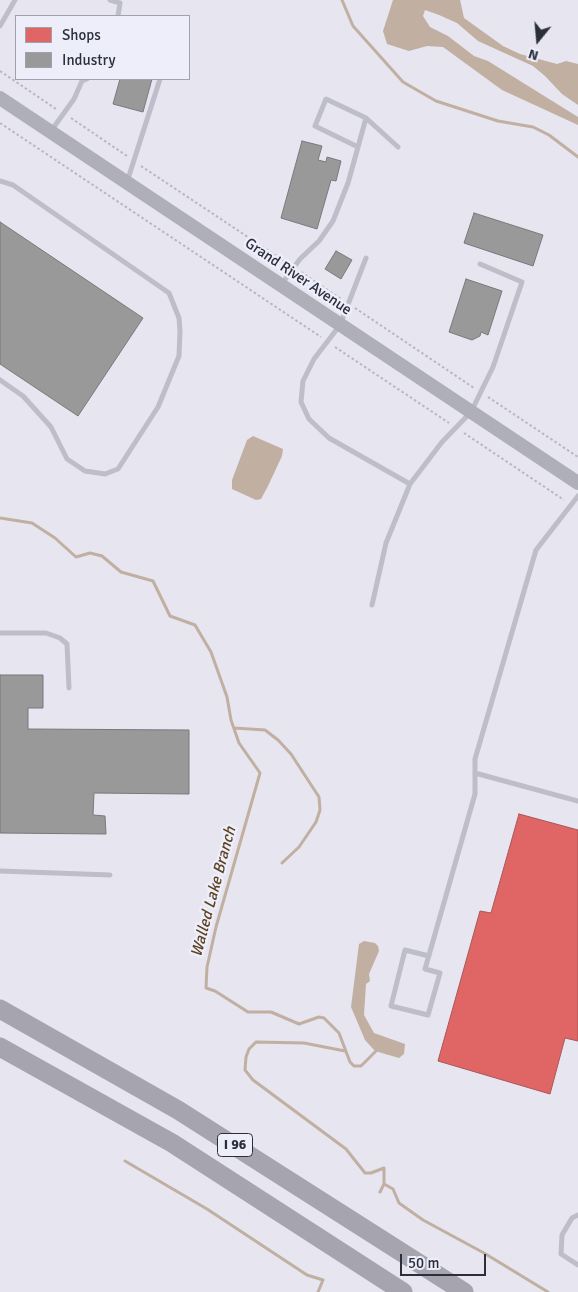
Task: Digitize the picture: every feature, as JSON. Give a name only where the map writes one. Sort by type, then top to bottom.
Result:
[{"type":"highway","name":"I 96","points":[[0,1009],[178,1110],[464,1292]]},
{"type":"highway","name":"I 96","points":[[0,1046],[172,1143],[403,1292]]},
{"type":"main road","name":"Grand River Avenue","points":[[0,98],[578,483]]},
{"type":"lane","points":[[0,26],[15,0]]},
{"type":"lane","points":[[110,0],[120,3],[118,15]]},
{"type":"lane","points":[[50,132],[74,99],[82,81],[84,80]]},
{"type":"lane","points":[[127,183],[160,80]]},
{"type":"lane","points":[[358,147],[315,126],[326,99],[366,118],[398,146]]},
{"type":"lane","points":[[280,285],[300,259],[319,241],[333,221],[348,183],[366,118]]},
{"type":"lane","points":[[0,182],[13,185],[169,293],[179,318],[180,331],[179,356],[158,407],[118,469],[105,474],[85,471],[67,459],[51,427],[24,396],[0,380]]},
{"type":"lane","points":[[366,258],[340,324],[314,359],[303,381],[301,402],[309,419],[328,438],[410,484]]},
{"type":"lane","points":[[372,605],[386,543],[410,484],[471,412],[493,367],[522,282],[480,264]]},
{"type":"lane","points":[[429,956],[405,950],[391,1006],[428,1015],[440,973],[425,969],[429,956],[475,794],[475,759],[536,550],[578,496]]},
{"type":"lane","points":[[0,633],[46,633],[60,638],[67,644],[69,688]]},
{"type":"lane","points":[[475,773],[578,801]]},
{"type":"lane","points":[[0,870],[110,875]]},
{"type":"lane","points":[[578,1215],[572,1218],[562,1235],[561,1254],[578,1265]]},
{"type":"path","points":[[0,123],[571,505]]},
{"type":"path","points":[[304,274],[578,457]]},
{"type":"shaded area","points":[[393,0],[460,0],[464,18],[503,46],[520,54],[557,64],[566,61],[578,64],[578,105],[562,94],[533,66],[478,41],[457,23],[425,10],[423,16],[430,27],[448,36],[474,56],[488,61],[578,117],[578,125],[502,90],[443,47],[427,46],[409,51],[387,44],[383,31]]},
{"type":"shaded area","points":[[253,436],[283,449],[282,456],[268,486],[261,499],[256,500],[232,489],[232,480],[247,440]]},
{"type":"shaded area","points":[[364,941],[375,943],[379,951],[369,974],[370,981],[366,984],[364,1015],[374,1033],[405,1044],[404,1054],[399,1058],[375,1051],[365,1040],[351,1007],[359,944]]},
{"type":"building: Shops","points":[[519,814],[578,830],[578,1041],[565,1038],[550,1094],[438,1061],[480,911],[491,913]]},
{"type":"building: Industry","points":[[120,80],[152,80],[143,112],[113,104]]},
{"type":"building: Industry","points":[[302,141],[322,146],[318,160],[326,162],[327,157],[341,161],[336,181],[331,180],[317,229],[281,218]]},
{"type":"building: Industry","points":[[474,213],[543,235],[533,266],[464,243]]},
{"type":"building: Industry","points":[[0,222],[143,318],[78,416],[0,364]]},
{"type":"building: Industry","points":[[336,251],[352,260],[341,279],[325,269]]},
{"type":"building: Industry","points":[[466,279],[502,291],[488,335],[481,332],[480,336],[472,340],[449,332]]},
{"type":"building: Industry","points":[[0,675],[43,675],[43,708],[28,708],[28,729],[189,730],[189,794],[94,793],[93,815],[105,816],[106,834],[0,833]]},
{"type":"waterway","points":[[342,0],[353,26],[403,82],[436,101],[498,121],[533,127],[549,135],[578,157]]},
{"type":"waterway","name":"Walled Lake Branch","points":[[0,518],[32,523],[55,538],[76,557],[90,553],[102,556],[121,572],[153,581],[170,616],[195,625],[211,652],[227,697],[231,720],[239,743],[260,773],[216,927],[207,967],[206,988],[215,991],[248,1012],[271,1012],[299,1024],[319,1017],[324,1018],[339,1033],[350,1062],[354,1066],[361,1066],[376,1051]]},
{"type":"waterway","points":[[234,728],[265,730],[278,740],[291,754],[319,797],[320,810],[316,822],[299,847],[282,863]]},
{"type":"waterway","name":"Walled Lake Branch","points":[[345,1051],[304,1043],[256,1042],[249,1049],[245,1070],[253,1080],[346,1149],[365,1173],[371,1173],[384,1168],[384,1184],[380,1192]]},
{"type":"waterway","points":[[125,1161],[207,1209],[307,1275],[323,1280],[318,1292]]},
{"type":"waterway","points":[[384,1184],[393,1189],[399,1203],[423,1220],[484,1253],[548,1292]]}]
